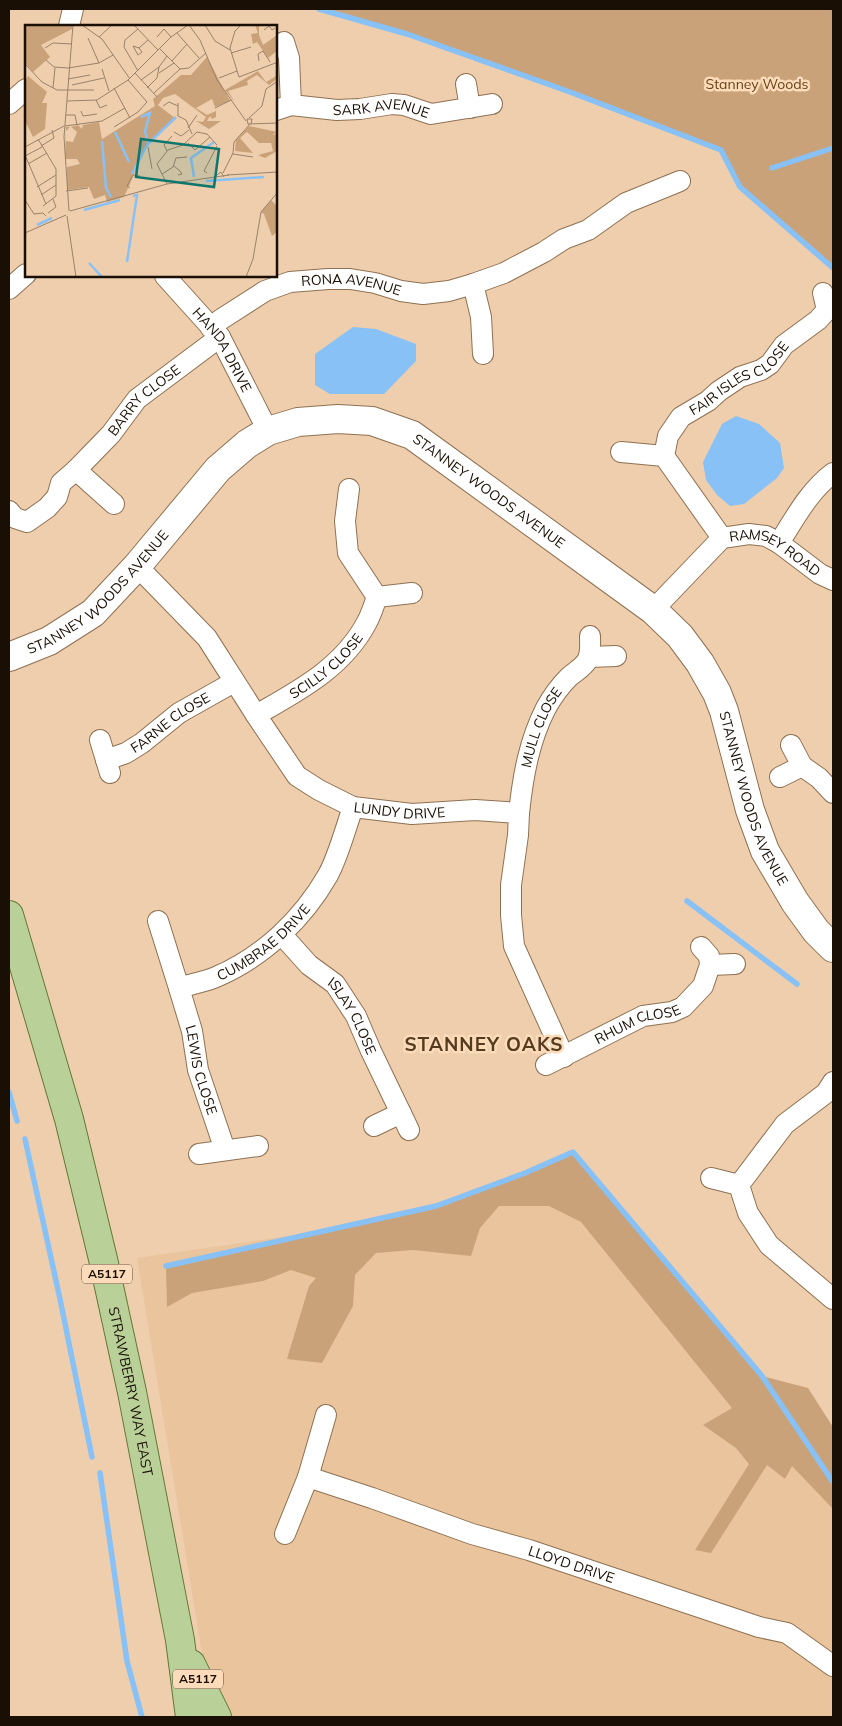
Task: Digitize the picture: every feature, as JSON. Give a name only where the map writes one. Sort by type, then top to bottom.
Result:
[{"type":"main road","name":"STRAWBERRY WAY EAST","points":[[9,915],[69,1119],[103,1259],[132,1392],[180,1640],[190,1717]]},
{"type":"main road","name":"STRAWBERRY WAY EAST","points":[[180,1640],[217,1717]]},
{"type":"street","points":[[69,25],[73,9]]},
{"type":"street","name":"SARK AVENUE","points":[[284,42],[289,58],[283,108],[337,110],[360,109],[392,104],[404,105],[431,114],[492,104]]},
{"type":"street","points":[[466,84],[470,108]]},
{"type":"street","points":[[9,104],[25,90]]},
{"type":"street","name":"RONA AVENUE","points":[[215,332],[220,320],[265,291],[290,282],[328,279],[350,280],[423,294],[449,291],[473,284],[504,273],[564,239],[588,230],[626,203],[680,181]]},
{"type":"street","points":[[9,289],[25,275]]},
{"type":"street","name":"HANDA DRIVE","points":[[167,278],[215,332],[268,430]]},
{"type":"street","points":[[473,284],[481,317],[483,354]]},
{"type":"street","name":"FAIR ISLES CLOSE","points":[[664,456],[668,436],[681,416],[708,401],[740,377],[765,367],[784,344],[818,320],[828,305]]},
{"type":"street","name":"BARRY CLOSE","points":[[9,511],[25,531],[57,496],[61,483],[111,434],[137,399],[215,332]]},
{"type":"street","name":"STANNEY WOODS AVENUE","points":[[9,657],[49,641],[93,613],[137,566],[218,469],[247,444],[268,430],[298,422],[338,419],[372,421],[412,435],[653,610],[680,636],[700,663],[724,711],[750,810],[765,851],[795,902],[816,931],[833,948]]},
{"type":"street","points":[[621,452],[664,456],[722,538]]},
{"type":"street","points":[[76,470],[114,504]]},
{"type":"street","points":[[779,543],[810,495],[822,481],[833,473]]},
{"type":"street","points":[[349,489],[345,521],[348,553],[377,597],[412,593]]},
{"type":"street","name":"RAMSEY ROAD","points":[[653,610],[722,538],[749,534],[766,536],[779,543],[820,574],[833,580]]},
{"type":"street","name":"LUNDY DRIVE","points":[[137,566],[207,638],[234,682],[298,776],[319,790],[353,807],[412,814],[475,810],[519,812]]},
{"type":"street","name":"SCILLY CLOSE","points":[[256,715],[308,685],[345,654],[367,622],[377,597]]},
{"type":"street","points":[[590,636],[590,657],[616,656]]},
{"type":"street","name":"MULL CLOSE","points":[[519,812],[531,744],[546,707],[558,689],[590,657]]},
{"type":"street","name":"FARNE CLOSE","points":[[100,740],[108,767],[179,713],[234,682]]},
{"type":"street","points":[[791,745],[802,766],[819,778],[833,793]]},
{"type":"street","points":[[780,777],[802,766]]},
{"type":"street","name":"CUMBRAE DRIVE","points":[[179,988],[216,977],[260,953],[282,935],[310,902],[329,874],[353,807]]},
{"type":"street","name":"RHUM CLOSE","points":[[519,812],[518,835],[511,885],[514,946],[555,1060],[643,1016],[672,1012],[683,1007],[703,986],[710,965]]},
{"type":"street","points":[[158,922],[179,988]]},
{"type":"street","name":"ISLAY CLOSE","points":[[282,935],[310,965],[335,984],[356,1016],[371,1052],[405,1121],[374,1126]]},
{"type":"street","points":[[702,947],[709,956],[710,965],[736,964]]},
{"type":"street","name":"LEWIS CLOSE","points":[[179,988],[192,1031],[198,1070],[225,1150]]},
{"type":"street","points":[[739,1185],[785,1124],[826,1093],[833,1082]]},
{"type":"street","points":[[199,1154],[258,1146]]},
{"type":"street","points":[[711,1178],[739,1185]]},
{"type":"street","points":[[739,1185],[748,1214],[769,1244],[833,1299]]},
{"type":"street","points":[[285,1534],[308,1477],[326,1415]]},
{"type":"street","name":"LLOYD DRIVE","points":[[308,1477],[472,1534],[530,1550],[759,1627],[787,1633],[832,1667]]},
{"type":"shaded area","points":[[566,1196],[833,1479],[833,1717],[216,1717],[212,1714],[137,1258]]},
{"type":"green space","name":"Stanney Woods","points":[[319,9],[833,9],[833,268],[740,187],[721,150],[570,92],[407,34]]},
{"type":"green space","points":[[573,1152],[762,1376],[808,1388],[833,1427],[833,1509],[792,1466],[785,1479],[767,1465],[711,1553],[695,1550],[749,1464],[736,1448],[703,1425],[732,1408],[581,1222],[549,1206],[499,1206],[480,1228],[471,1256],[413,1250],[376,1253],[355,1275],[353,1306],[322,1363],[287,1359],[309,1286],[316,1278],[291,1270],[263,1281],[192,1293],[167,1307],[166,1266],[436,1206],[525,1173]]},
{"type":"water","points":[[353,327],[376,329],[416,344],[416,361],[384,394],[330,394],[315,385],[315,354]]},
{"type":"water","points":[[736,416],[759,424],[780,443],[784,468],[777,478],[744,504],[730,506],[717,495],[706,480],[703,462],[722,424]]},
{"type":"waterway","points":[[319,9],[407,34],[570,92],[721,150],[740,187],[833,268]]},
{"type":"waterway","points":[[772,168],[833,148]]},
{"type":"waterway","points":[[687,901],[797,984]]},
{"type":"waterway","points":[[9,1092],[17,1121]]},
{"type":"waterway","points":[[25,1139],[92,1457]]},
{"type":"waterway","points":[[166,1266],[436,1206],[525,1173],[573,1152],[762,1376],[833,1482]]},
{"type":"waterway","points":[[100,1473],[127,1661],[142,1717]]},
{"type":"district","name":"STANNEY OAKS","points":[[484,1044]]}]
